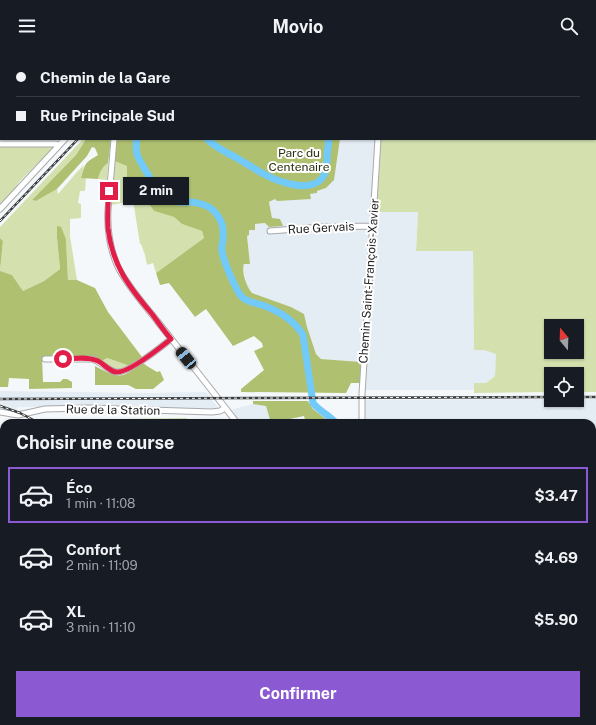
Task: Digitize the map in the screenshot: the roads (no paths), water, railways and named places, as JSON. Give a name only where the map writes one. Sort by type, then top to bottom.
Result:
[{"type":"street","points":[[0,208],[64,140]]},
{"type":"street","points":[[114,140],[108,216],[109,234],[113,252],[119,268],[127,283],[213,390],[234,419]]},
{"type":"street","name":"Chemin Saint-François-Xavier","points":[[362,419],[378,140]]},
{"type":"street","points":[[0,144],[59,145]]},
{"type":"street","name":"Rue Gervais","points":[[270,231],[322,227],[373,226]]},
{"type":"street","points":[[45,359],[92,359],[99,361],[112,371],[120,372],[126,371],[133,367],[171,339]]},
{"type":"street","name":"Rue de la Station","points":[[0,412],[18,415],[45,409],[88,408],[212,412],[220,411],[226,408]]},
{"type":"waterway","points":[[137,140],[136,148],[138,157],[156,187],[164,196],[176,202],[189,202],[206,206],[212,209],[219,217],[223,231],[223,255],[233,281],[241,296],[248,301],[280,313],[291,320],[303,335],[313,403],[332,419]]},
{"type":"waterway","points":[[208,140],[220,149],[268,176],[301,186],[317,183],[324,176],[329,140]]},
{"type":"railway","points":[[0,221],[77,140]]},
{"type":"railway","points":[[0,399],[544,397]]},
{"type":"railway","points":[[584,397],[596,397]]},
{"type":"railway","points":[[0,406],[31,419]]},
{"type":"park label","name":"Parc du Centenaire","points":[[299,160]]}]
